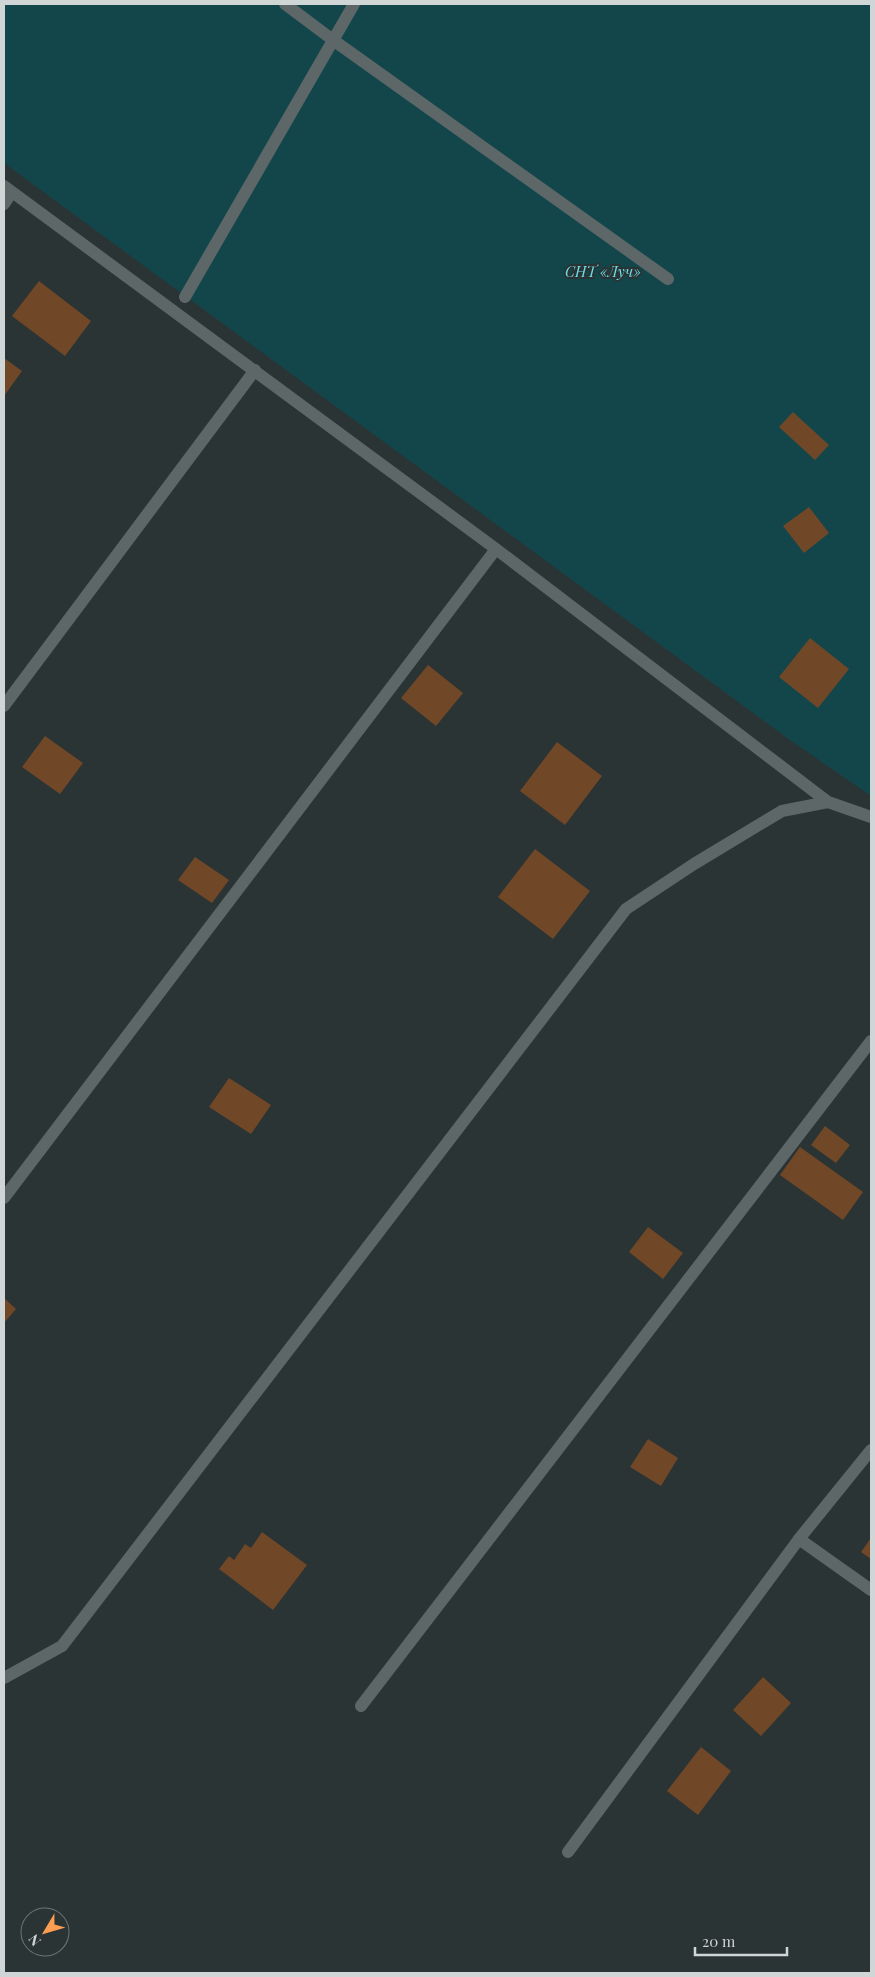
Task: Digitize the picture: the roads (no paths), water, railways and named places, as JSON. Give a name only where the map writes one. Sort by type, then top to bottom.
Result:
[{"type":"street","points":[[285,4],[668,278]]},
{"type":"street","points":[[185,297],[354,4]]},
{"type":"street","points":[[4,204],[8,189],[496,549],[828,802],[871,817]]},
{"type":"street","points":[[4,706],[255,370]]},
{"type":"street","points":[[4,1198],[496,549]]},
{"type":"street","points":[[4,1678],[62,1646],[626,909],[694,864],[782,811],[828,802]]},
{"type":"street","points":[[361,1706],[871,1041]]},
{"type":"street","points":[[568,1852],[799,1539],[871,1450]]},
{"type":"street","points":[[799,1539],[871,1590]]},
{"type":"park label","name":"СНТ «Луч»","points":[[603,272]]}]
